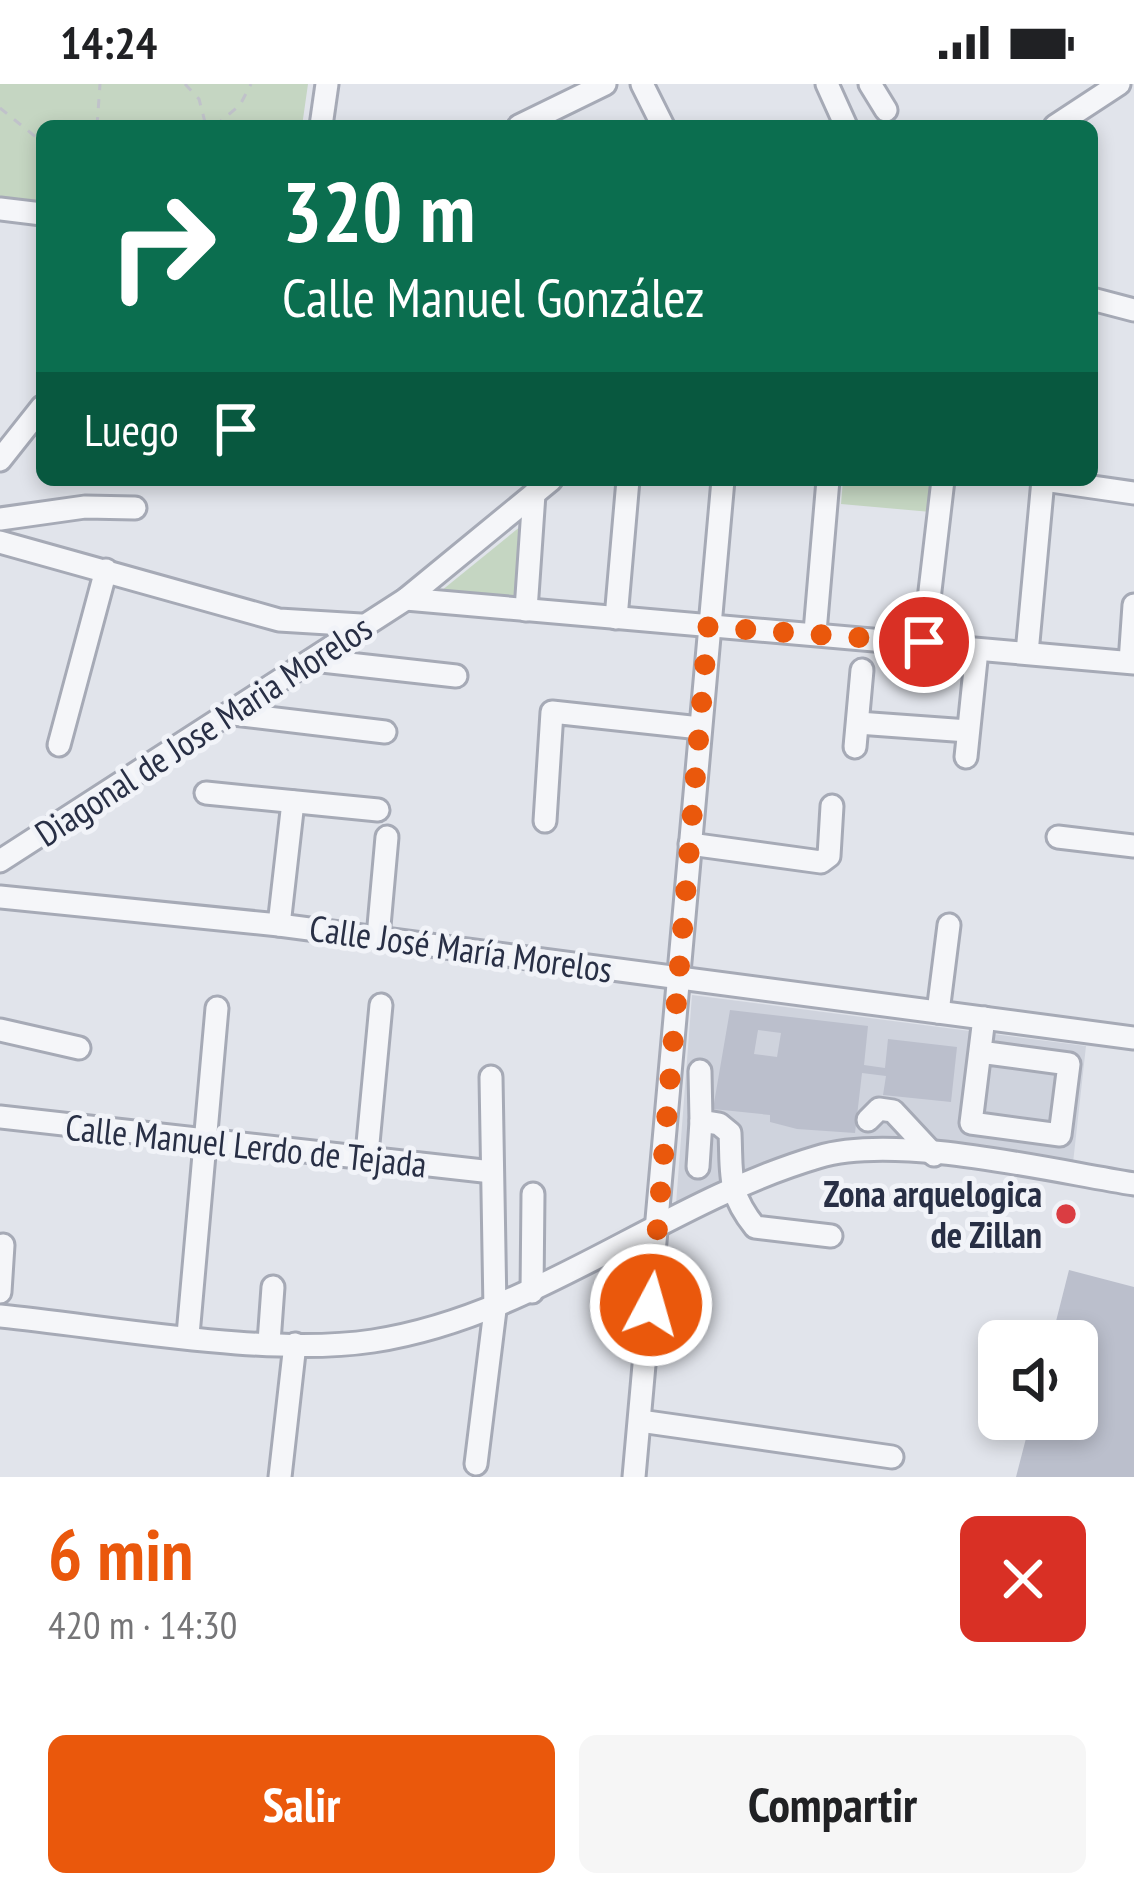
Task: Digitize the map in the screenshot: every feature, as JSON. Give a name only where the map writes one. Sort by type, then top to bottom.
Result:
[{"type":"street","points":[[321,120],[327,84]]},
{"type":"street","points":[[531,120],[605,84]]},
{"type":"street","points":[[642,84],[660,120]]},
{"type":"street","points":[[827,84],[843,120]]},
{"type":"street","points":[[870,84],[886,110]]},
{"type":"street","points":[[1063,120],[1118,84]]},
{"type":"street","points":[[0,209],[36,213]]},
{"type":"street","points":[[1098,301],[1134,310]]},
{"type":"street","points":[[4,448],[36,413]]},
{"type":"street","points":[[616,618],[627,486]]},
{"type":"street","points":[[634,1477],[722,486]]},
{"type":"street","points":[[815,632],[827,486]]},
{"type":"street","points":[[924,642],[942,486]]},
{"type":"street","points":[[1027,652],[1042,486]]},
{"type":"street","points":[[1085,486],[1134,493]]},
{"type":"street","points":[[526,610],[542,487]]},
{"type":"street","name":"Diagonal de Jose Maria Morelos","points":[[0,861],[406,599],[542,487]]},
{"type":"street","points":[[0,519],[85,507],[135,508]]},
{"type":"street","points":[[0,542],[279,620],[333,627],[367,624]]},
{"type":"street","points":[[59,745],[106,570]]},
{"type":"street","points":[[406,599],[1132,663],[1134,604]]},
{"type":"street","points":[[966,758],[977,650]]},
{"type":"street","points":[[313,660],[456,676]]},
{"type":"street","points":[[855,747],[862,670]]},
{"type":"street","points":[[545,821],[552,712],[700,728]]},
{"type":"street","points":[[234,714],[385,732]]},
{"type":"street","points":[[858,723],[968,730]]},
{"type":"street","points":[[206,793],[378,810]]},
{"type":"street","points":[[279,925],[293,802]]},
{"type":"street","points":[[691,844],[821,862],[830,856],[832,806]]},
{"type":"street","points":[[1058,837],[1134,846]]},
{"type":"street","points":[[378,937],[387,838]]},
{"type":"street","name":"Calle José María Morelos","points":[[0,897],[378,937],[1134,1038]]},
{"type":"street","points":[[938,1012],[949,925]]},
{"type":"street","points":[[367,1154],[381,1005]]},
{"type":"street","points":[[188,1335],[217,1008]]},
{"type":"street","points":[[980,1052],[1069,1064],[1060,1136],[971,1124],[984,1018]]},
{"type":"street","points":[[0,1030],[80,1048]]},
{"type":"street","points":[[698,1167],[700,1071]]},
{"type":"street","points":[[476,1464],[495,1310],[491,1077]]},
{"type":"street","points":[[868,1120],[879,1109],[892,1111],[934,1155]]},
{"type":"street","name":"Calle Manuel Lerdo de Tejada","points":[[0,1117],[367,1154],[492,1172]]},
{"type":"street","points":[[701,1121],[719,1124],[730,1133],[731,1192],[755,1226],[831,1236]]},
{"type":"street","points":[[0,1316],[295,1344],[370,1341],[495,1310],[731,1192],[819,1156],[869,1150],[934,1155],[1134,1184]]},
{"type":"street","points":[[532,1292],[533,1194]]},
{"type":"street","points":[[0,1292],[3,1245]]},
{"type":"street","points":[[269,1342],[273,1287]]},
{"type":"street","points":[[280,1477],[295,1344]]},
{"type":"street","points":[[640,1420],[892,1457]]},
{"type":"path","points":[[98,120],[100,84]]},
{"type":"path","points":[[185,84],[200,99],[205,120]]},
{"type":"path","points":[[221,120],[240,105],[251,84]]},
{"type":"path","points":[[0,108],[36,137]]},
{"type":"shaded area","points":[[692,995],[1086,1046],[1073,1163],[931,1141],[832,1143],[781,1158],[676,1204]]},
{"type":"green space","points":[[0,84],[308,84],[303,120],[36,120],[36,204],[0,201]]},
{"type":"green space","points":[[842,486],[933,486],[931,512],[841,504]]},
{"type":"green space","points":[[526,522],[521,599],[441,591]]},
{"type":"building","points":[[730,1010],[868,1026],[864,1065],[885,1068],[888,1039],[957,1047],[951,1102],[883,1095],[886,1076],[862,1073],[855,1133],[797,1129],[770,1122],[770,1115],[713,1109]],"holes":[[[758,1030],[781,1033],[777,1057],[754,1054]]]},
{"type":"building","points":[[1069,1270],[1134,1287],[1134,1477],[1016,1477],[1026,1440],[1098,1440],[1098,1320],[1056,1320]]},
{"type":"place","name":"Zona arquelogica de Zillan","points":[[1066,1214]]},
{"type":"route","points":[[651,1305],[708,627],[924,642]]}]
